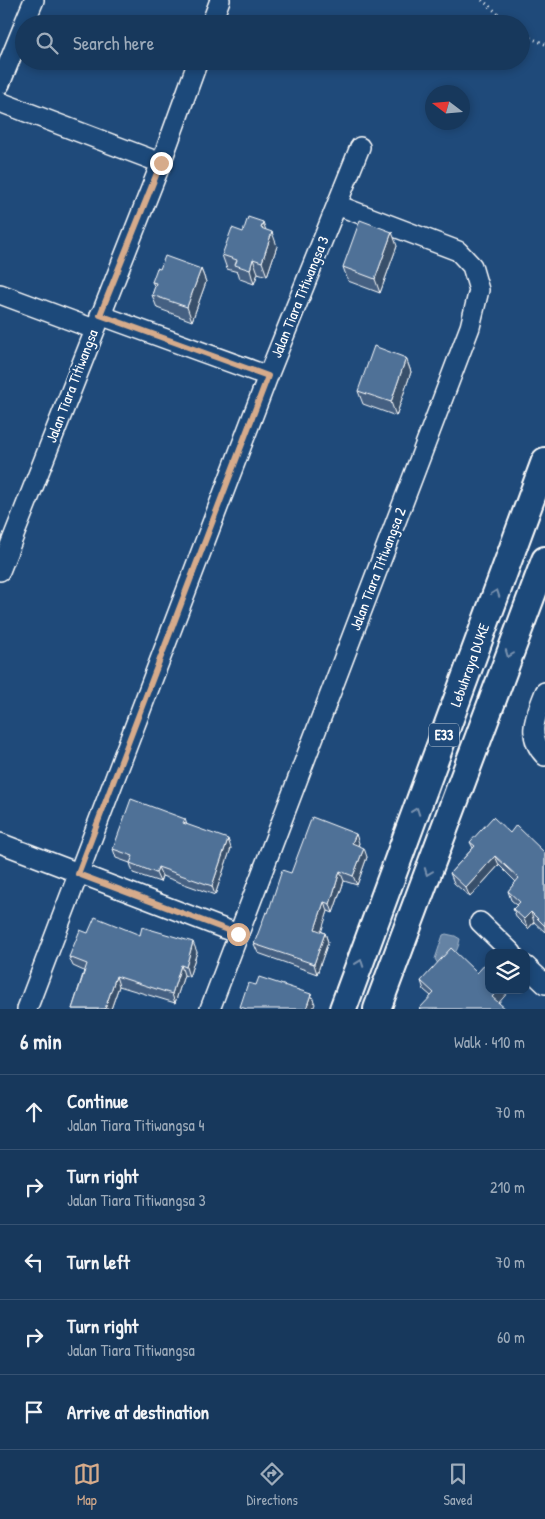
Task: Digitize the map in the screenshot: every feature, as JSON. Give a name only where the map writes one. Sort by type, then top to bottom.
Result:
[{"type":"highway","name":"Lebuhraya DUKE","points":[[343,1009],[545,461]]},
{"type":"highway","name":"E33","points":[[377,1009],[545,560]]},
{"type":"street","points":[[28,15],[34,0]]},
{"type":"street","points":[[214,15],[220,0]]},
{"type":"street","points":[[0,84],[15,46]]},
{"type":"street","name":"Jalan Tiara Titiwangsa","points":[[0,570],[161,163],[195,70]]},
{"type":"street","points":[[0,102],[161,163]]},
{"type":"street","name":"Jalan Tiara Titiwangsa 3","points":[[27,1009],[268,376],[360,147]]},
{"type":"street","name":"Jalan Tiara Titiwangsa 2","points":[[210,1009],[470,326],[479,290],[472,266],[458,251],[338,205]]},
{"type":"street","points":[[0,294],[97,322],[268,376]]},
{"type":"street","points":[[545,692],[536,717],[534,729],[534,741],[545,756]]},
{"type":"street","points":[[0,843],[238,934]]},
{"type":"street","points":[[480,922],[508,949]]},
{"type":"street","points":[[530,970],[545,984]]},
{"type":"path","points":[[482,0],[500,15]]},
{"type":"path","points":[[530,38],[545,44]]},
{"type":"water","points":[[446,934],[460,939],[459,944],[453,955],[438,964],[435,959],[443,935]]},
{"type":"building","points":[[248,217],[263,222],[261,228],[272,232],[262,262],[253,259],[250,270],[235,265],[237,260],[222,255],[232,228],[243,232]]},
{"type":"building","points":[[360,220],[392,232],[375,279],[343,267]]},
{"type":"building","points":[[165,256],[201,269],[187,307],[152,295],[156,283],[152,282],[157,268],[160,269]]},
{"type":"building","points":[[374,346],[406,358],[391,402],[358,391]]},
{"type":"building","points":[[131,799],[185,819],[183,823],[228,839],[212,886],[158,867],[156,873],[130,863],[133,856],[113,849]]},
{"type":"building","points":[[312,817],[356,834],[352,843],[364,848],[353,876],[340,871],[330,904],[324,902],[315,929],[325,933],[314,964],[254,944],[266,912],[268,913],[282,870],[291,873]]},
{"type":"building","points":[[493,817],[510,833],[516,825],[545,853],[545,926],[531,912],[524,919],[513,909],[520,902],[508,891],[519,878],[495,856],[466,888],[450,873],[475,846],[470,842]]},
{"type":"building","points":[[95,917],[140,935],[142,927],[193,942],[186,967],[181,965],[172,994],[116,976],[105,1009],[72,1009],[87,964],[69,957],[80,930],[88,933]]},
{"type":"building","points":[[451,948],[477,973],[485,964],[485,994],[495,994],[492,997],[506,1009],[419,1009],[434,993],[421,981]]},
{"type":"building","points":[[259,977],[311,994],[306,1009],[247,1009],[240,1007],[248,983],[256,985]]},
{"type":"route","points":[[161,163],[100,315],[268,376],[78,874],[238,934]]}]
